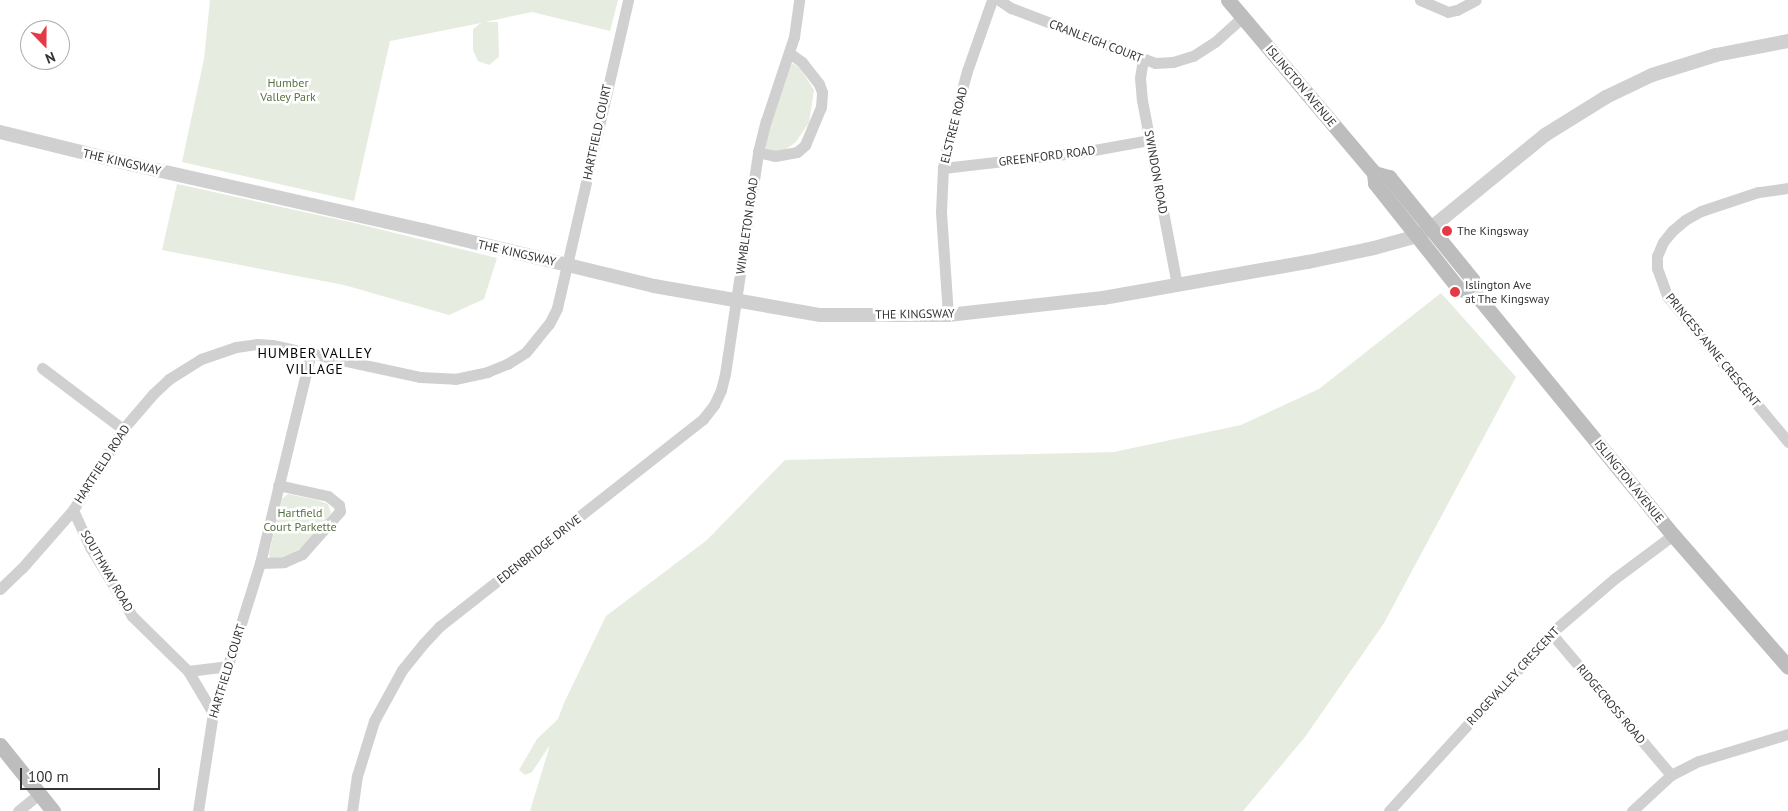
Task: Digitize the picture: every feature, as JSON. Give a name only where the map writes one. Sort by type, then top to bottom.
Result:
[{"type":"main road","name":"ISLINGTON AVENUE","points":[[1228,0],[1374,173],[1375,183],[1459,289],[1474,292]]},
{"type":"main road","name":"ISLINGTON AVENUE","points":[[1374,173],[1389,177],[1472,279],[1474,292],[1673,535],[1788,667]]},
{"type":"main road","points":[[0,746],[50,810]]},
{"type":"street","name":"HARTFIELD COURT","points":[[568,265],[628,0]]},
{"type":"street","name":"WIMBLETON ROAD","points":[[738,301],[758,152],[766,121],[789,53],[799,0]]},
{"type":"street","name":"ELSTREE ROAD","points":[[948,315],[940,212],[947,146],[967,71],[992,0]]},
{"type":"street","name":"CRANLEIGH COURT","points":[[999,0],[1011,8],[1155,63],[1173,62],[1193,56],[1216,42],[1243,17]]},
{"type":"street","points":[[1420,0],[1448,12],[1457,10],[1476,0]]},
{"type":"street","name":"THE KINGSWAY","points":[[0,132],[654,286],[821,315],[948,315],[1103,298],[1308,262],[1374,248],[1417,236],[1431,228],[1546,135],[1613,93],[1652,75],[1716,55],[1788,41]]},
{"type":"street","points":[[758,152],[775,156],[797,152],[810,135],[821,107],[822,92],[819,84],[809,69],[789,53]]},
{"type":"street","name":"SWINDON ROAD","points":[[1143,59],[1140,78],[1177,285]]},
{"type":"street","name":"GREENFORD ROAD","points":[[944,168],[1083,152],[1150,140]]},
{"type":"street","name":"PRINCESS ANNE CRESCENT","points":[[1788,188],[1758,192],[1701,211],[1672,231],[1663,242],[1657,256],[1657,268],[1667,296],[1788,442]]},
{"type":"street","name":"HARTFIELD ROAD","points":[[0,589],[22,568],[73,510],[123,429],[169,378],[201,359],[236,347],[257,344],[311,352],[420,377],[455,379],[487,372],[507,364],[526,352],[539,338],[557,308],[568,265]]},
{"type":"street","name":"EDENBRIDGE DRIVE","points":[[352,811],[357,776],[368,738],[383,702],[402,670],[440,626],[702,419],[714,405],[721,390],[738,301]]},
{"type":"street","name":"HARTFIELD COURT","points":[[198,811],[212,713],[260,563],[311,352]]},
{"type":"street","points":[[42,368],[123,429]]},
{"type":"street","points":[[260,563],[284,562],[302,554],[340,511],[339,505],[328,496],[278,486]]},
{"type":"street","name":"SOUTHWAY ROAD","points":[[73,510],[90,547],[132,616],[188,671],[212,713]]},
{"type":"street","name":"RIDGEVALLEY CRESCENT","points":[[1389,811],[1551,633],[1614,579],[1673,535]]},
{"type":"street","name":"RIDGECROSS ROAD","points":[[1551,633],[1671,775]]},
{"type":"street","points":[[188,671],[227,666]]},
{"type":"street","points":[[1632,811],[1671,775],[1713,755],[1748,748],[1788,734]]},
{"type":"street","points":[[18,811],[39,794]]},
{"type":"green space","name":"Humber Valley Park","points":[[210,0],[618,0],[610,31],[532,12],[485,22],[498,22],[499,57],[489,65],[478,61],[473,50],[473,29],[481,23],[390,41],[354,201],[182,162],[204,59]]},
{"type":"green space","points":[[792,63],[800,68],[814,90],[809,123],[795,143],[783,151],[771,151],[764,147],[765,142]]},
{"type":"green space","points":[[177,184],[350,222],[497,258],[484,299],[449,315],[344,285],[162,250]]},
{"type":"green space","points":[[1441,293],[1516,377],[1384,623],[1305,737],[1243,811],[530,811],[550,745],[532,772],[525,775],[519,770],[537,739],[558,719],[606,616],[707,540],[785,460],[1114,452],[1241,425],[1319,389]]},
{"type":"green space","name":"Hartfield Court Parkette","points":[[288,494],[328,504],[331,513],[311,541],[289,556],[270,559],[269,554],[282,499]]},
{"type":"place","name":"The Kingsway","points":[[1447,231]]},
{"type":"place","name":"Islington Ave at The Kingsway","points":[[1455,292]]},
{"type":"district","name":"HUMBER VALLEY VILLAGE","points":[[315,362]]}]
